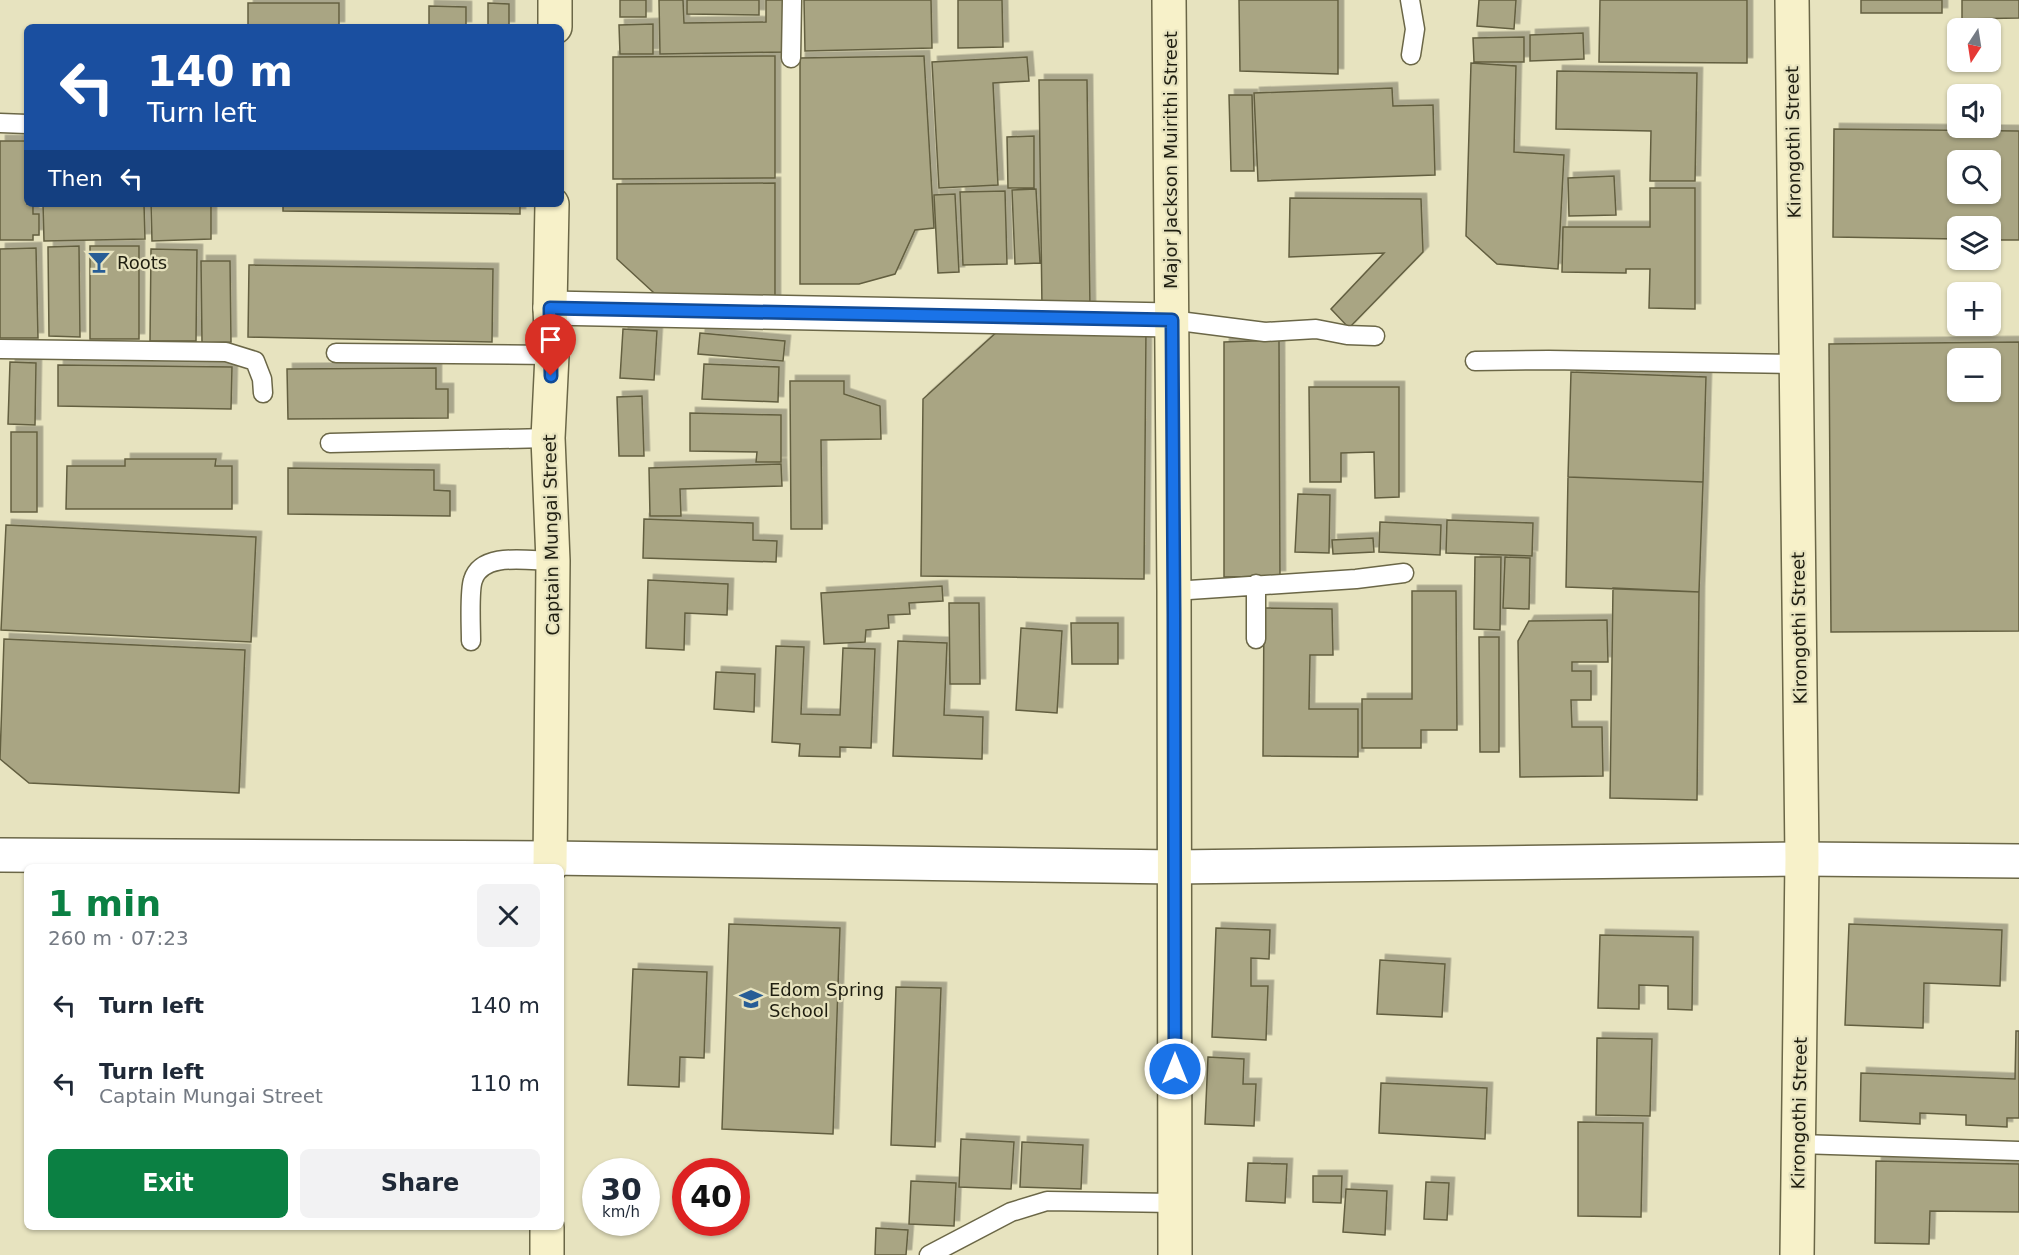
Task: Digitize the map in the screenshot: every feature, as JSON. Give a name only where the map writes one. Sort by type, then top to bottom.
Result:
[{"type":"street","points":[[555,0],[555,24]]},
{"type":"street","name":"Major Jackson Muirithi Street","points":[[1169,0],[1174,591],[1175,1255]]},
{"type":"street","name":"Kirongothi Street","points":[[1792,0],[1802,859],[1797,1255]]},
{"type":"street","name":"Captain Mungai Street","points":[[550,863],[553,561],[548,438],[552,355],[550,308],[552,207]]},
{"type":"street","points":[[550,308],[1172,320]]},
{"type":"street","points":[[0,855],[550,863],[1175,867],[1802,859],[2019,861]]},
{"type":"street","points":[[547,1230],[547,1255]]},
{"type":"lane","points":[[790,58],[792,0]]},
{"type":"lane","points":[[1410,0],[1415,29],[1411,55]]},
{"type":"lane","points":[[0,123],[24,124]]},
{"type":"lane","points":[[1172,320],[1265,332],[1316,329],[1347,335],[1375,336]]},
{"type":"lane","points":[[0,350],[226,352],[255,361],[262,379],[263,393]]},
{"type":"lane","points":[[336,353],[552,355]]},
{"type":"lane","points":[[1475,361],[1796,364]]},
{"type":"lane","points":[[330,443],[548,438]]},
{"type":"lane","points":[[471,641],[473,581],[481,566],[496,560],[553,561]]},
{"type":"lane","points":[[1174,591],[1356,579],[1404,573]]},
{"type":"lane","points":[[1256,584],[1256,639]]},
{"type":"lane","points":[[1799,1144],[2019,1151]]},
{"type":"lane","points":[[929,1255],[1011,1212],[1047,1201],[1174,1203]]},
{"type":"building","points":[[620,0],[646,0],[646,17],[620,17]]},
{"type":"building","points":[[659,0],[683,0],[684,23],[766,22],[766,0],[784,0],[785,52],[660,54]]},
{"type":"building","points":[[687,0],[759,0],[759,15],[687,14]]},
{"type":"building","points":[[804,0],[931,0],[932,48],[805,51]]},
{"type":"building","points":[[958,0],[1002,0],[1003,47],[958,48]]},
{"type":"building","points":[[1239,0],[1338,0],[1338,74],[1240,71]]},
{"type":"building","points":[[1479,0],[1516,0],[1514,29],[1477,26]]},
{"type":"building","points":[[1600,0],[1747,0],[1747,63],[1599,62]]},
{"type":"building","points":[[1861,0],[1942,0],[1942,13],[1861,13]]},
{"type":"building","points":[[1962,0],[2019,0],[2019,18],[1962,18]]},
{"type":"building","points":[[248,3],[339,3],[339,24],[248,24]]},
{"type":"building","points":[[488,3],[509,4],[509,24],[488,24]]},
{"type":"building","points":[[429,6],[466,7],[466,24],[429,24]]},
{"type":"building","points":[[653,24],[653,54],[620,54],[619,25]]},
{"type":"building","points":[[1583,33],[1584,59],[1530,61],[1530,35]]},
{"type":"building","points":[[1524,37],[1524,62],[1474,62],[1473,38]]},
{"type":"building","points":[[775,56],[775,178],[613,179],[613,57]]},
{"type":"building","points":[[924,56],[934,228],[915,230],[895,274],[859,284],[800,284],[800,58]]},
{"type":"building","points":[[1027,57],[1029,81],[993,83],[998,185],[939,188],[932,62]]},
{"type":"building","points":[[1471,63],[1516,66],[1514,152],[1564,155],[1558,269],[1497,264],[1466,236]]},
{"type":"building","points":[[1557,71],[1697,73],[1695,181],[1650,181],[1651,131],[1556,129]]},
{"type":"building","points":[[1039,80],[1087,80],[1090,307],[1042,308]]},
{"type":"building","points":[[1392,88],[1393,106],[1433,105],[1435,175],[1258,181],[1254,93]]},
{"type":"building","points":[[1229,95],[1252,95],[1254,171],[1231,171]]},
{"type":"building","points":[[1834,129],[1947,130],[1947,138],[2001,138],[2001,131],[2019,131],[2019,240],[2001,240],[2001,216],[1947,216],[1947,239],[1833,237]]},
{"type":"building","points":[[1034,136],[1034,188],[1008,188],[1007,137]]},
{"type":"building","points":[[0,141],[24,141],[24,207],[33,207],[33,214],[39,214],[39,235],[33,235],[33,240],[0,240]]},
{"type":"building","points":[[1614,176],[1616,215],[1569,216],[1568,178]]},
{"type":"building","points":[[775,183],[775,303],[665,303],[617,259],[617,184]]},
{"type":"building","points":[[1650,188],[1695,188],[1695,309],[1649,308],[1650,269],[1626,269],[1626,273],[1562,272],[1563,227],[1650,227]]},
{"type":"building","points":[[1036,189],[1040,263],[1015,264],[1012,190]]},
{"type":"building","points":[[1005,191],[1007,264],[963,265],[960,192]]},
{"type":"building","points":[[955,194],[959,272],[938,273],[934,195]]},
{"type":"building","points":[[1290,198],[1421,199],[1423,252],[1349,328],[1331,309],[1384,253],[1289,257]]},
{"type":"building","points":[[43,207],[144,207],[145,239],[44,241]]},
{"type":"building","points":[[151,207],[211,207],[211,239],[152,241]]},
{"type":"building","points":[[283,207],[520,207],[520,214],[283,211]]},
{"type":"building","points":[[79,246],[80,337],[49,336],[48,247]]},
{"type":"building","points":[[90,246],[139,246],[139,339],[90,339]]},
{"type":"building","points":[[36,248],[38,338],[0,338],[0,249]]},
{"type":"building","points":[[151,249],[197,250],[196,341],[150,341]]},
{"type":"building","points":[[201,261],[230,261],[231,342],[202,343]]},
{"type":"building","points":[[249,265],[493,269],[492,342],[248,337]]},
{"type":"building","points":[[623,329],[657,331],[654,380],[620,378]]},
{"type":"building","points":[[999,330],[1146,331],[1144,579],[921,576],[923,399]]},
{"type":"building","points":[[700,333],[785,341],[783,361],[698,354]]},
{"type":"building","points":[[1279,340],[1280,576],[1224,577],[1224,342]]},
{"type":"building","points":[[2019,342],[2019,631],[1831,632],[1829,344]]},
{"type":"building","points":[[10,362],[36,363],[35,425],[8,424]]},
{"type":"building","points":[[704,364],[779,367],[778,402],[702,399]]},
{"type":"building","points":[[58,365],[232,367],[231,409],[58,406]]},
{"type":"building","points":[[436,368],[436,389],[448,389],[448,418],[288,419],[287,369]]},
{"type":"building","points":[[1571,372],[1706,377],[1703,482],[1568,477]]},
{"type":"building","points":[[790,381],[844,381],[844,394],[880,406],[881,439],[821,440],[822,529],[791,529]]},
{"type":"building","points":[[1309,387],[1399,387],[1399,497],[1375,498],[1374,452],[1341,453],[1341,482],[1310,482]]},
{"type":"building","points":[[642,396],[644,456],[619,456],[617,397]]},
{"type":"building","points":[[690,413],[781,415],[781,462],[756,462],[757,452],[690,451]]},
{"type":"building","points":[[11,432],[37,432],[37,512],[11,512]]},
{"type":"building","points":[[125,459],[216,459],[215,466],[232,466],[232,509],[66,509],[67,466],[125,466]]},
{"type":"building","points":[[781,464],[782,486],[680,489],[681,516],[650,516],[649,468]]},
{"type":"building","points":[[288,468],[434,470],[434,490],[450,491],[450,516],[288,514]]},
{"type":"building","points":[[1568,477],[1703,482],[1699,592],[1566,587]]},
{"type":"building","points":[[1298,494],[1330,495],[1329,553],[1295,552]]},
{"type":"building","points":[[644,519],[753,523],[753,540],[777,541],[776,562],[643,558]]},
{"type":"building","points":[[1447,520],[1533,523],[1532,556],[1446,553]]},
{"type":"building","points":[[1380,522],[1441,525],[1440,555],[1379,552]]},
{"type":"building","points":[[6,525],[256,537],[251,642],[1,630]]},
{"type":"building","points":[[1373,538],[1374,552],[1333,554],[1332,540]]},
{"type":"building","points":[[1475,557],[1501,557],[1500,630],[1474,629]]},
{"type":"building","points":[[1505,557],[1530,558],[1529,609],[1503,608]]},
{"type":"building","points":[[648,580],[728,584],[727,615],[685,613],[684,650],[646,648]]},
{"type":"building","points":[[942,586],[943,601],[909,603],[910,614],[888,615],[889,628],[866,630],[865,642],[824,644],[821,593]]},
{"type":"building","points":[[1613,588],[1699,592],[1697,800],[1610,798]]},
{"type":"building","points":[[1412,591],[1456,591],[1457,730],[1421,730],[1421,748],[1362,748],[1362,699],[1412,699]]},
{"type":"building","points":[[949,603],[979,603],[980,684],[950,684]]},
{"type":"building","points":[[1264,608],[1332,609],[1333,655],[1310,655],[1309,709],[1358,709],[1358,757],[1263,756]]},
{"type":"building","points":[[1607,620],[1608,662],[1572,662],[1572,671],[1591,671],[1591,700],[1571,700],[1572,727],[1602,727],[1603,776],[1520,777],[1518,641],[1529,621]]},
{"type":"building","points":[[1071,623],[1118,623],[1118,664],[1072,664]]},
{"type":"building","points":[[1021,628],[1062,631],[1057,713],[1016,710]]},
{"type":"building","points":[[1479,637],[1499,637],[1499,752],[1480,752]]},
{"type":"building","points":[[4,639],[245,650],[239,793],[29,783],[0,759]]},
{"type":"building","points":[[898,641],[947,643],[944,715],[983,717],[982,759],[893,756]]},
{"type":"building","points":[[776,646],[804,647],[801,714],[840,715],[843,648],[875,649],[871,748],[840,747],[840,757],[799,756],[800,744],[772,742]]},
{"type":"building","points":[[716,672],[755,674],[754,712],[714,709]]},
{"type":"building","points":[[729,924],[840,928],[833,1134],[722,1129]]},
{"type":"building","points":[[1849,924],[2002,930],[2000,986],[1924,983],[1923,1028],[1845,1025]]},
{"type":"building","points":[[1216,928],[1270,930],[1269,959],[1251,958],[1251,986],[1268,986],[1266,1040],[1212,1037]]},
{"type":"building","points":[[1600,935],[1693,937],[1692,1010],[1668,1009],[1668,986],[1639,985],[1639,1009],[1598,1008]]},
{"type":"building","points":[[1380,960],[1445,964],[1442,1017],[1377,1014]]},
{"type":"building","points":[[633,969],[707,972],[704,1058],[680,1057],[679,1087],[628,1085]]},
{"type":"building","points":[[896,987],[941,988],[935,1147],[891,1145]]},
{"type":"building","points":[[2016,1031],[2019,1031],[2019,1118],[2007,1118],[2007,1127],[1966,1125],[1966,1115],[1920,1113],[1920,1124],[1860,1121],[1861,1073],[2015,1079]]},
{"type":"building","points":[[1597,1038],[1652,1039],[1650,1116],[1596,1115]]},
{"type":"building","points":[[1208,1057],[1244,1059],[1243,1084],[1256,1084],[1254,1126],[1205,1124]]},
{"type":"building","points":[[1381,1083],[1487,1088],[1485,1139],[1379,1133]]},
{"type":"building","points":[[1578,1122],[1643,1123],[1641,1217],[1578,1216]]},
{"type":"building","points":[[961,1139],[1014,1142],[1011,1189],[959,1187]]},
{"type":"building","points":[[1022,1142],[1083,1145],[1081,1189],[1020,1187]]},
{"type":"building","points":[[1876,1161],[2019,1164],[2019,1212],[1930,1211],[1929,1244],[1875,1243]]},
{"type":"building","points":[[1248,1163],[1287,1164],[1285,1203],[1246,1201]]},
{"type":"building","points":[[1313,1176],[1342,1176],[1341,1203],[1313,1202]]},
{"type":"building","points":[[911,1181],[956,1183],[954,1226],[909,1224]]},
{"type":"building","points":[[1426,1182],[1449,1183],[1447,1220],[1424,1219]]},
{"type":"building","points":[[1346,1189],[1387,1191],[1385,1235],[1343,1232]]},
{"type":"building","points":[[876,1228],[908,1230],[906,1255],[875,1255]]},
{"type":"place","name":"Roots","points":[[99,262]]},
{"type":"place","name":"Edom Spring School","points":[[751,999]]},
{"type":"route","points":[[551,376],[550,308],[1172,320],[1175,1069]]}]
